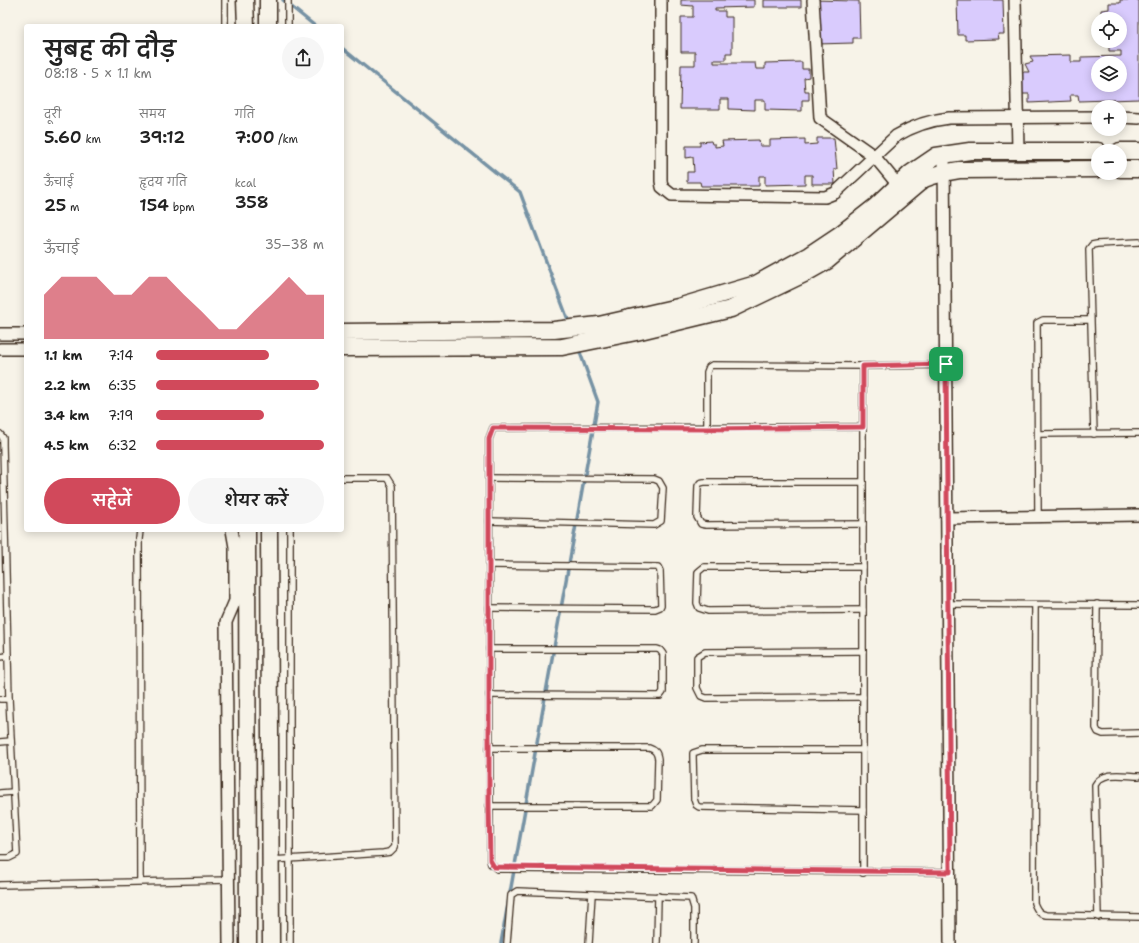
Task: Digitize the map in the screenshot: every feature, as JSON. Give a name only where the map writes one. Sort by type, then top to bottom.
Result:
[{"type":"street","points":[[246,0],[246,24]]},
{"type":"street","points":[[268,0],[268,24]]},
{"type":"street","points":[[661,0],[661,181],[662,187],[666,192],[672,195],[825,197],[836,192],[902,132],[937,120],[949,118],[1091,117]]},
{"type":"street","points":[[813,0],[820,118],[874,156],[898,185]]},
{"type":"street","points":[[1015,0],[1018,151]]},
{"type":"street","points":[[1127,117],[1139,118]]},
{"type":"street","points":[[344,332],[571,328],[608,323],[678,307],[756,284],[830,241],[876,206],[924,163],[944,154],[970,151],[1091,151]]},
{"type":"street","points":[[1127,151],[1139,151]]},
{"type":"street","points":[[944,154],[950,943]]},
{"type":"street","points":[[1127,169],[1139,169]]},
{"type":"street","points":[[344,348],[562,346],[636,332],[738,306],[804,274],[827,261],[924,179],[944,172],[1091,170]]},
{"type":"street","points":[[0,334],[24,334]]},
{"type":"street","points":[[0,350],[24,349]]},
{"type":"street","points":[[947,518],[1139,515]]},
{"type":"street","points":[[229,943],[226,622],[235,601],[235,548],[232,532]]},
{"type":"street","points":[[247,532],[248,943]]},
{"type":"street","points":[[269,532],[271,943]]},
{"type":"lane","points":[[225,0],[225,24]]},
{"type":"lane","points":[[288,0],[288,24]]},
{"type":"lane","points":[[1094,434],[1089,249],[1092,245],[1097,244],[1139,242]]},
{"type":"lane","points":[[1038,516],[1037,323],[1043,320],[1090,320]]},
{"type":"lane","points":[[707,429],[707,372],[708,367],[712,365],[863,366],[946,364]]},
{"type":"lane","points":[[863,366],[863,873]]},
{"type":"lane","points":[[863,427],[707,429],[493,428],[489,439],[490,860],[491,864],[497,869],[863,873],[950,872]]},
{"type":"lane","points":[[1038,434],[1139,433]]},
{"type":"lane","points":[[0,434],[3,438],[3,570],[7,613],[16,854],[9,858],[0,858]]},
{"type":"lane","points":[[270,860],[290,860],[383,853],[390,852],[395,848],[392,486],[387,478],[344,478]]},
{"type":"lane","points":[[489,478],[654,479],[659,481],[663,488],[661,521],[654,525],[489,521]]},
{"type":"lane","points":[[863,482],[700,482],[698,486],[697,517],[701,524],[706,525],[863,524]]},
{"type":"lane","points":[[140,532],[138,539],[140,881]]},
{"type":"lane","points":[[290,532],[290,943]]},
{"type":"lane","points":[[489,565],[658,566],[660,571],[661,604],[660,607],[655,609],[489,608]]},
{"type":"lane","points":[[863,567],[704,567],[698,572],[697,603],[699,608],[708,611],[863,610]]},
{"type":"lane","points":[[948,604],[1139,605]]},
{"type":"lane","points":[[1097,604],[1096,728],[1098,732],[1103,734],[1139,733]]},
{"type":"lane","points":[[1035,605],[1034,904],[1041,914],[1046,915],[1139,917]]},
{"type":"lane","points":[[0,613],[7,613]]},
{"type":"lane","points":[[489,649],[657,649],[662,652],[663,662],[663,692],[660,696],[489,695]]},
{"type":"lane","points":[[863,651],[705,652],[697,657],[697,688],[701,696],[706,698],[863,697]]},
{"type":"lane","points":[[0,657],[8,656]]},
{"type":"lane","points":[[0,699],[9,698]]},
{"type":"lane","points":[[0,742],[11,741]]},
{"type":"lane","points":[[489,748],[649,748],[654,749],[657,753],[658,759],[657,800],[652,806],[489,806]]},
{"type":"lane","points":[[863,750],[702,750],[693,753],[694,799],[696,805],[699,807],[863,810]]},
{"type":"lane","points":[[1098,917],[1095,785],[1101,777],[1107,775],[1139,776]]},
{"type":"lane","points":[[0,792],[13,792]]},
{"type":"lane","points":[[0,885],[228,880]]},
{"type":"lane","points":[[507,943],[511,895],[514,892],[691,898],[694,908],[694,943]]},
{"type":"lane","points":[[589,943],[592,894]]},
{"type":"lane","points":[[656,943],[658,896]]},
{"type":"building","points":[[681,0],[754,0],[754,7],[715,8],[715,11],[725,11],[725,17],[732,17],[732,53],[726,53],[726,60],[714,60],[714,63],[755,63],[756,69],[765,69],[765,63],[802,62],[802,69],[809,69],[809,77],[804,78],[805,91],[809,91],[809,100],[802,100],[802,111],[765,110],[765,100],[755,100],[755,110],[729,109],[729,99],[720,99],[720,109],[680,109],[681,65],[695,65],[695,52],[681,52],[681,17],[693,17],[693,6],[681,5]]},
{"type":"building","points":[[764,0],[801,0],[801,7],[764,7]]},
{"type":"building","points":[[814,0],[859,1],[860,38],[853,38],[853,43],[817,44]]},
{"type":"building","points":[[957,0],[1003,0],[1004,34],[998,34],[999,39],[965,40],[965,35],[958,35]]},
{"type":"building","points":[[1120,0],[1139,0],[1139,99],[1079,101],[1078,95],[1070,95],[1071,101],[1029,103],[1029,94],[1022,94],[1021,72],[1029,72],[1025,64],[1033,62],[1030,56],[1071,55],[1071,62],[1081,62],[1081,57],[1091,57],[1091,92],[1127,92],[1127,56],[1121,56],[1121,51],[1109,51],[1109,48],[1127,48],[1127,12],[1101,12],[1101,10],[1109,9],[1109,3],[1120,3]]},
{"type":"building","points":[[817,138],[834,138],[837,169],[834,169],[835,184],[812,184],[812,175],[805,175],[805,184],[765,185],[765,176],[759,176],[759,186],[701,186],[700,182],[687,182],[687,172],[694,172],[693,157],[686,158],[686,146],[700,146],[700,142],[711,141],[712,144],[715,144],[715,147],[723,146],[722,141],[759,140],[760,146],[770,146],[770,140],[805,139],[805,145],[817,144]]},
{"type":"waterway","points":[[283,0],[313,24]]},
{"type":"waterway","points":[[344,50],[520,192],[570,325]]},
{"type":"waterway","points":[[501,943],[598,402],[578,347]]},
{"type":"route","points":[[946,364],[950,872],[863,873],[497,869],[494,867],[490,860],[489,806],[489,439],[490,432],[493,428],[707,429],[863,427],[863,366],[946,364]]}]
